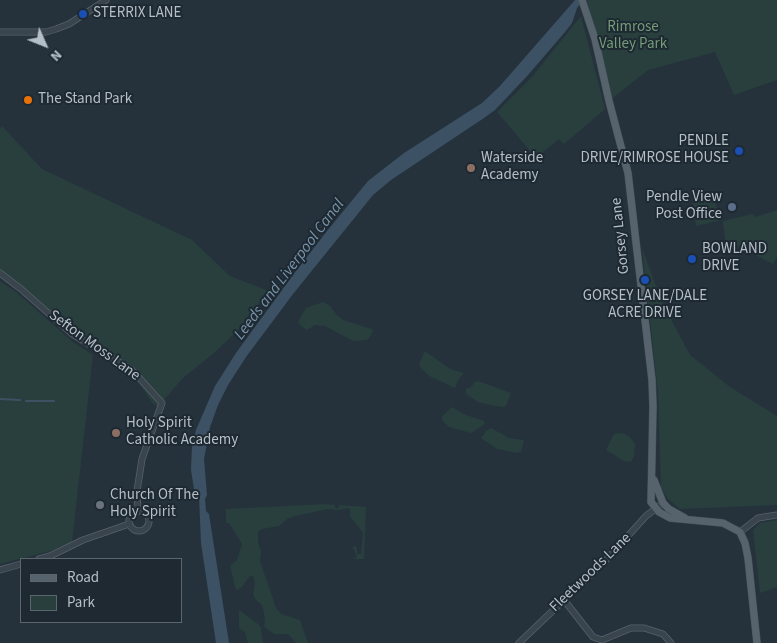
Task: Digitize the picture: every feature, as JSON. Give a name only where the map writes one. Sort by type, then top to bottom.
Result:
[{"type":"main road","name":"Gorsey Lane","points":[[582,0],[597,48],[628,173],[652,380],[651,502],[655,508]]},
{"type":"main road","name":"Gorsey Lane","points":[[652,475],[663,503]]},
{"type":"main road","points":[[663,503],[672,511],[688,520]]},
{"type":"main road","points":[[655,508],[670,518],[723,523],[740,532],[745,543],[748,558],[757,643]]},
{"type":"street","points":[[0,32],[46,32],[56,29],[69,24],[106,0]]},
{"type":"street","name":"Sefton Moss Lane","points":[[0,273],[72,334],[132,370],[162,403],[142,459],[137,491],[138,511]]},
{"type":"street","name":"Fleetwoods Lane","points":[[519,643],[608,558],[655,508],[663,503]]},
{"type":"street","points":[[138,511],[144,512],[148,516],[149,522],[147,528],[138,531],[133,529],[130,524],[131,516],[138,511]]},
{"type":"street","points":[[740,532],[758,518],[777,516]]},
{"type":"street","points":[[43,558],[83,540],[130,524]]},
{"type":"street","points":[[0,570],[20,564]]},
{"type":"street","points":[[564,600],[593,637],[602,640],[631,628],[644,628],[663,634],[671,643]]},
{"type":"green space","name":"Rimrose Valley Park","points":[[587,0],[777,0],[777,80],[734,95],[715,52],[648,70],[609,101]]},
{"type":"green space","points":[[581,16],[605,109],[564,144],[559,139],[536,158],[497,112],[531,78]]},
{"type":"green space","points":[[2,126],[42,169],[192,240],[230,276],[269,291],[241,327],[215,352],[182,379],[158,407],[153,404],[139,383],[116,364],[75,339],[18,289],[0,277],[0,129]]},
{"type":"green space","points":[[714,198],[721,220],[696,226],[693,203]]},
{"type":"green space","points":[[777,210],[777,257],[773,264],[725,240],[723,221],[752,214],[756,217]]},
{"type":"green space","points":[[642,248],[661,300],[690,355],[730,387],[777,416],[777,505],[680,509],[668,499],[661,488],[658,392]]},
{"type":"green space","points":[[0,281],[16,292],[74,343],[93,355],[72,542],[50,551],[0,564]]},
{"type":"green space","points":[[323,302],[330,306],[343,320],[372,329],[370,337],[367,340],[353,341],[325,326],[315,325],[307,330],[301,326],[298,322],[306,308]]},
{"type":"green space","points":[[425,351],[450,369],[464,373],[458,380],[455,388],[429,376],[421,368],[419,364]]},
{"type":"green space","points":[[478,381],[511,393],[506,406],[478,402],[466,394],[466,389]]},
{"type":"green space","points":[[452,407],[466,415],[484,421],[485,424],[471,433],[449,427],[442,420],[442,417]]},
{"type":"green space","points":[[491,428],[509,438],[524,440],[521,452],[497,449],[481,438]]},
{"type":"green space","points":[[622,433],[629,436],[635,444],[634,456],[631,462],[624,461],[606,450],[614,434]]},
{"type":"green space","points":[[335,505],[335,508],[339,508],[339,505],[366,507],[364,559],[353,559],[357,557],[353,548],[348,550],[355,546],[357,554],[361,554],[363,533],[350,517],[350,509],[348,508],[339,510],[328,509],[295,516],[287,519],[279,526],[262,529],[258,532],[258,543],[261,551],[260,561],[276,608],[281,614],[300,620],[308,643],[296,643],[288,634],[274,634],[264,627],[265,618],[262,605],[253,594],[255,583],[253,576],[250,576],[241,588],[236,590],[230,566],[237,560],[242,544],[229,523],[226,523],[226,509]]},
{"type":"green space","points":[[777,520],[777,587],[760,593],[753,530],[760,523]]},
{"type":"green space","points":[[239,610],[261,628],[263,643],[248,643],[245,632],[239,628]]},
{"type":"water","points":[[575,0],[584,0],[577,8],[572,23],[528,75],[495,110],[391,180],[373,195],[293,294],[246,357],[228,385],[210,427],[204,459],[207,495],[205,499],[206,511],[209,514],[229,643],[216,643],[201,543],[199,496],[194,489],[191,470],[192,446],[196,430],[215,386],[236,353],[293,275],[368,181],[404,153],[482,103],[500,86]]},
{"type":"waterway","points":[[0,399],[20,400]]},
{"type":"waterway","points":[[26,401],[54,401]]},
{"type":"place","name":"STERRIX LANE","points":[[83,14]]},
{"type":"place","name":"The Stand Park","points":[[28,100]]},
{"type":"place","name":"PENDLE DRIVE/RIMROSE HOUSE","points":[[739,151]]},
{"type":"place","name":"Waterside Academy","points":[[471,168]]},
{"type":"place","name":"Pendle View Post Office","points":[[732,207]]},
{"type":"place","name":"BOWLAND DRIVE","points":[[692,259]]},
{"type":"place","name":"GORSEY LANE/DALE ACRE DRIVE","points":[[645,280]]},
{"type":"place","name":"Holy Spirit Catholic Academy","points":[[116,433]]},
{"type":"place","name":"Church Of The Holy Spirit","points":[[100,505]]},
{"type":"water label","name":"Leeds and Liverpool Canal","points":[[290,270]]}]
